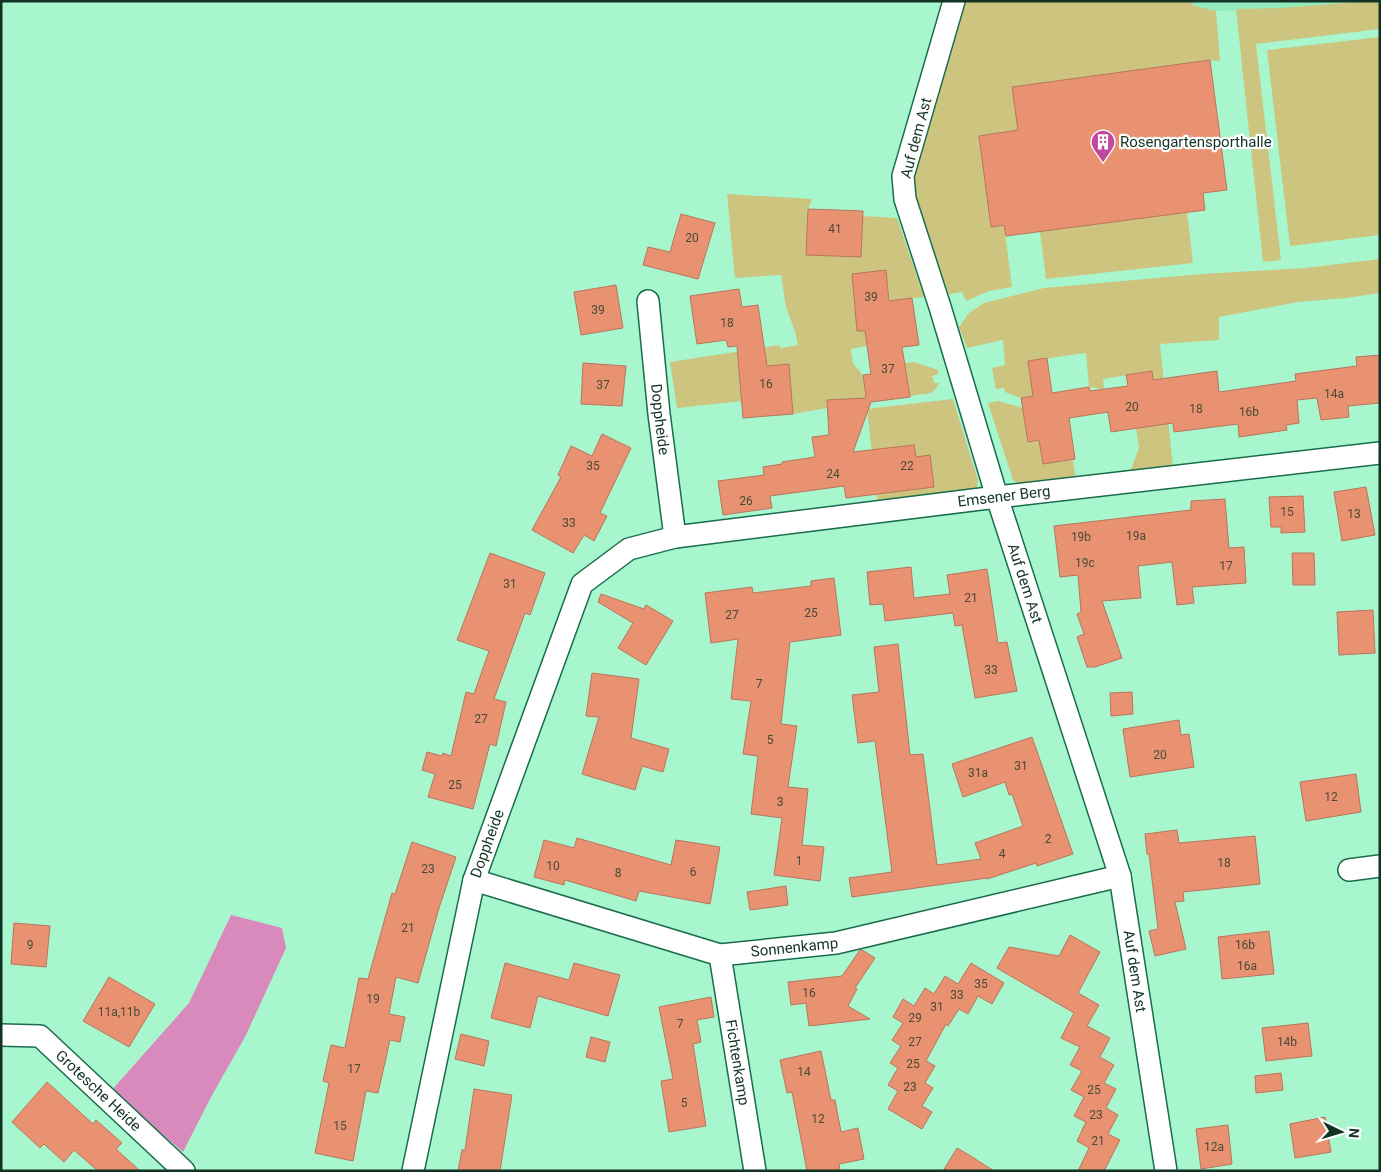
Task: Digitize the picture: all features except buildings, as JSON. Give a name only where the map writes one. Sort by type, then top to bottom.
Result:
[{"type":"street","name":"Auf dem Ast","points":[[954,1],[903,176],[905,199],[946,325],[997,497],[1120,876],[1166,1171]]},
{"type":"street","name":"Doppheide","points":[[648,301],[675,537]]},
{"type":"street","name":"Emsener Berg","points":[[629,549],[675,537],[997,497],[1380,453]]},
{"type":"street","name":"Doppheide","points":[[412,1171],[474,880],[582,584],[629,549]]},
{"type":"street","points":[[1349,870],[1380,866]]},
{"type":"street","name":"Sonnenkamp","points":[[474,880],[720,955],[836,943],[1120,876]]},
{"type":"street","name":"Fichtenkamp","points":[[720,955],[755,1171]]},
{"type":"street","name":"Grotesche Heide","points":[[1,1035],[40,1036],[184,1171]]},
{"type":"shaded area","points":[[963,1],[1193,1],[1192,5],[1216,11],[1220,61],[1210,60],[1012,87],[1018,130],[979,136],[991,227],[1004,225],[1012,287],[989,291],[966,301],[962,292],[949,294],[916,204],[913,184],[913,164]]},
{"type":"shaded area","points":[[1177,1],[1380,2],[1322,8],[1216,11]]},
{"type":"shaded area","points":[[1380,1],[1380,29],[1256,44],[1281,260],[1263,262],[1236,9],[1281,8]]},
{"type":"shaded area","points":[[1380,37],[1380,235],[1290,246],[1267,50]]},
{"type":"shaded area","points":[[727,194],[812,199],[808,209],[806,255],[861,257],[863,216],[897,218],[924,297],[890,301],[886,270],[852,274],[857,331],[884,329],[886,342],[851,349],[853,363],[862,374],[866,404],[827,400],[827,408],[793,414],[789,364],[739,368],[742,401],[677,408],[670,362],[780,345],[780,348],[798,345],[786,307],[781,275],[735,278]]},
{"type":"shaded area","points":[[1187,212],[1193,263],[1046,279],[1040,232]]},
{"type":"shaded area","points":[[1380,259],[1380,293],[1298,302],[1219,317],[1219,340],[1160,344],[1173,467],[1130,472],[1139,448],[1136,428],[1160,424],[1152,371],[1103,379],[1104,389],[1089,387],[1086,353],[1028,361],[1034,396],[1021,398],[1005,392],[1004,388],[996,389],[992,368],[1005,365],[1003,340],[967,348],[959,327],[969,313],[984,303],[1044,288],[1202,274],[1305,268]]},
{"type":"shaded area","points":[[914,362],[938,370],[938,374],[932,376],[934,383],[939,383],[930,393],[910,397],[905,363]]},
{"type":"shaded area","points":[[953,399],[978,480],[976,491],[878,506],[867,409]]},
{"type":"shaded area","points":[[998,401],[1023,408],[1028,441],[1039,440],[1043,464],[1073,460],[1076,480],[1020,485],[1013,480],[988,403]]},
{"type":"shaded area","points":[[231,915],[282,928],[286,948],[245,1037],[183,1152],[111,1091],[189,1003]]},
{"type":"place","name":"Rosengartensporthalle","points":[[1103,163]]}]
